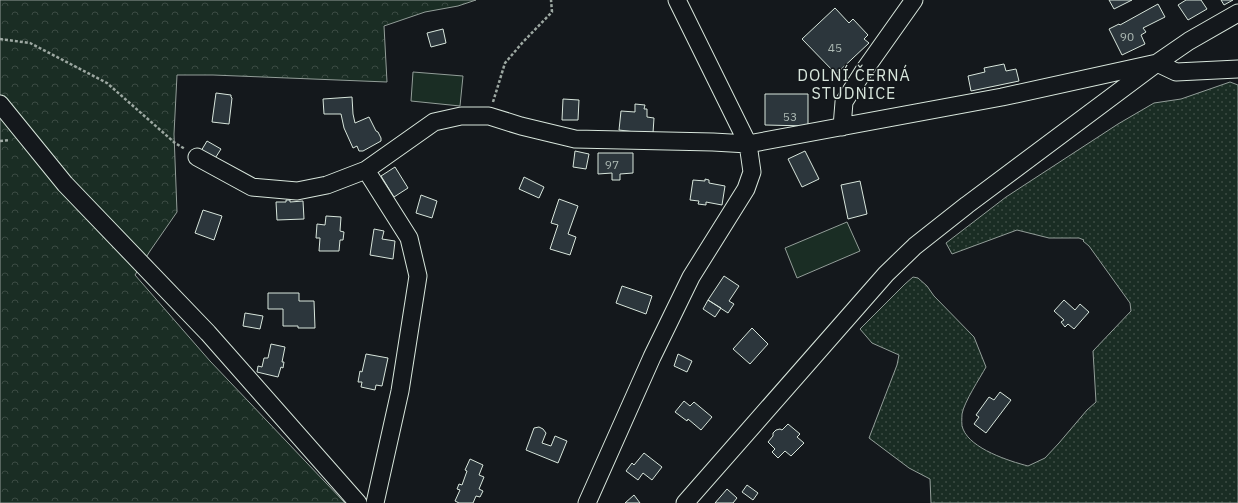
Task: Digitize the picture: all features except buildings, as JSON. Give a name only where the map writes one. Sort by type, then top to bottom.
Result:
[{"type":"street","points":[[587,503],[652,357],[691,277],[746,189],[752,172],[748,144],[677,0]]},
{"type":"street","points":[[842,127],[844,102],[863,72],[914,0]]},
{"type":"street","points":[[685,503],[886,274],[915,246],[967,205],[1157,63],[1189,41],[1238,13]]},
{"type":"street","points":[[197,157],[252,187],[297,191],[327,185],[366,170],[434,122],[461,116],[489,116],[576,139],[748,144],[1002,97],[1157,63],[1176,72],[1238,69]]},
{"type":"street","points":[[0,104],[64,184],[208,333],[358,503]]},
{"type":"street","points":[[366,170],[409,238],[418,276],[400,391],[375,503]]},
{"type":"path","points":[[489,116],[505,63],[552,12],[550,0]]},
{"type":"path","points":[[0,38],[30,43],[107,83],[175,143],[197,157]]},
{"type":"green space","points":[[0,0],[476,0],[458,6],[425,12],[384,26],[387,82],[177,75],[174,134],[177,212],[135,275],[210,361],[345,503],[0,503]]},
{"type":"green space","points":[[413,72],[463,76],[460,106],[411,101]]},
{"type":"green space","points":[[1230,82],[1238,85],[1238,503],[931,503],[930,479],[909,468],[869,438],[897,365],[899,355],[872,343],[860,329],[905,284],[913,277],[918,278],[974,337],[986,367],[963,409],[962,427],[967,436],[974,443],[991,453],[1020,464],[1028,466],[1045,458],[1087,410],[1096,402],[1093,351],[1131,311],[1130,303],[1089,246],[1083,241],[1084,240],[1079,238],[1049,238],[1017,230],[952,254],[946,243],[1006,197],[1118,124],[1154,103],[1181,99]]},
{"type":"green space","points":[[847,222],[860,251],[797,278],[785,248]]},
{"type":"district","name":"DOLNÍ ČERNÁ STUDNICE","points":[[854,84]]}]
